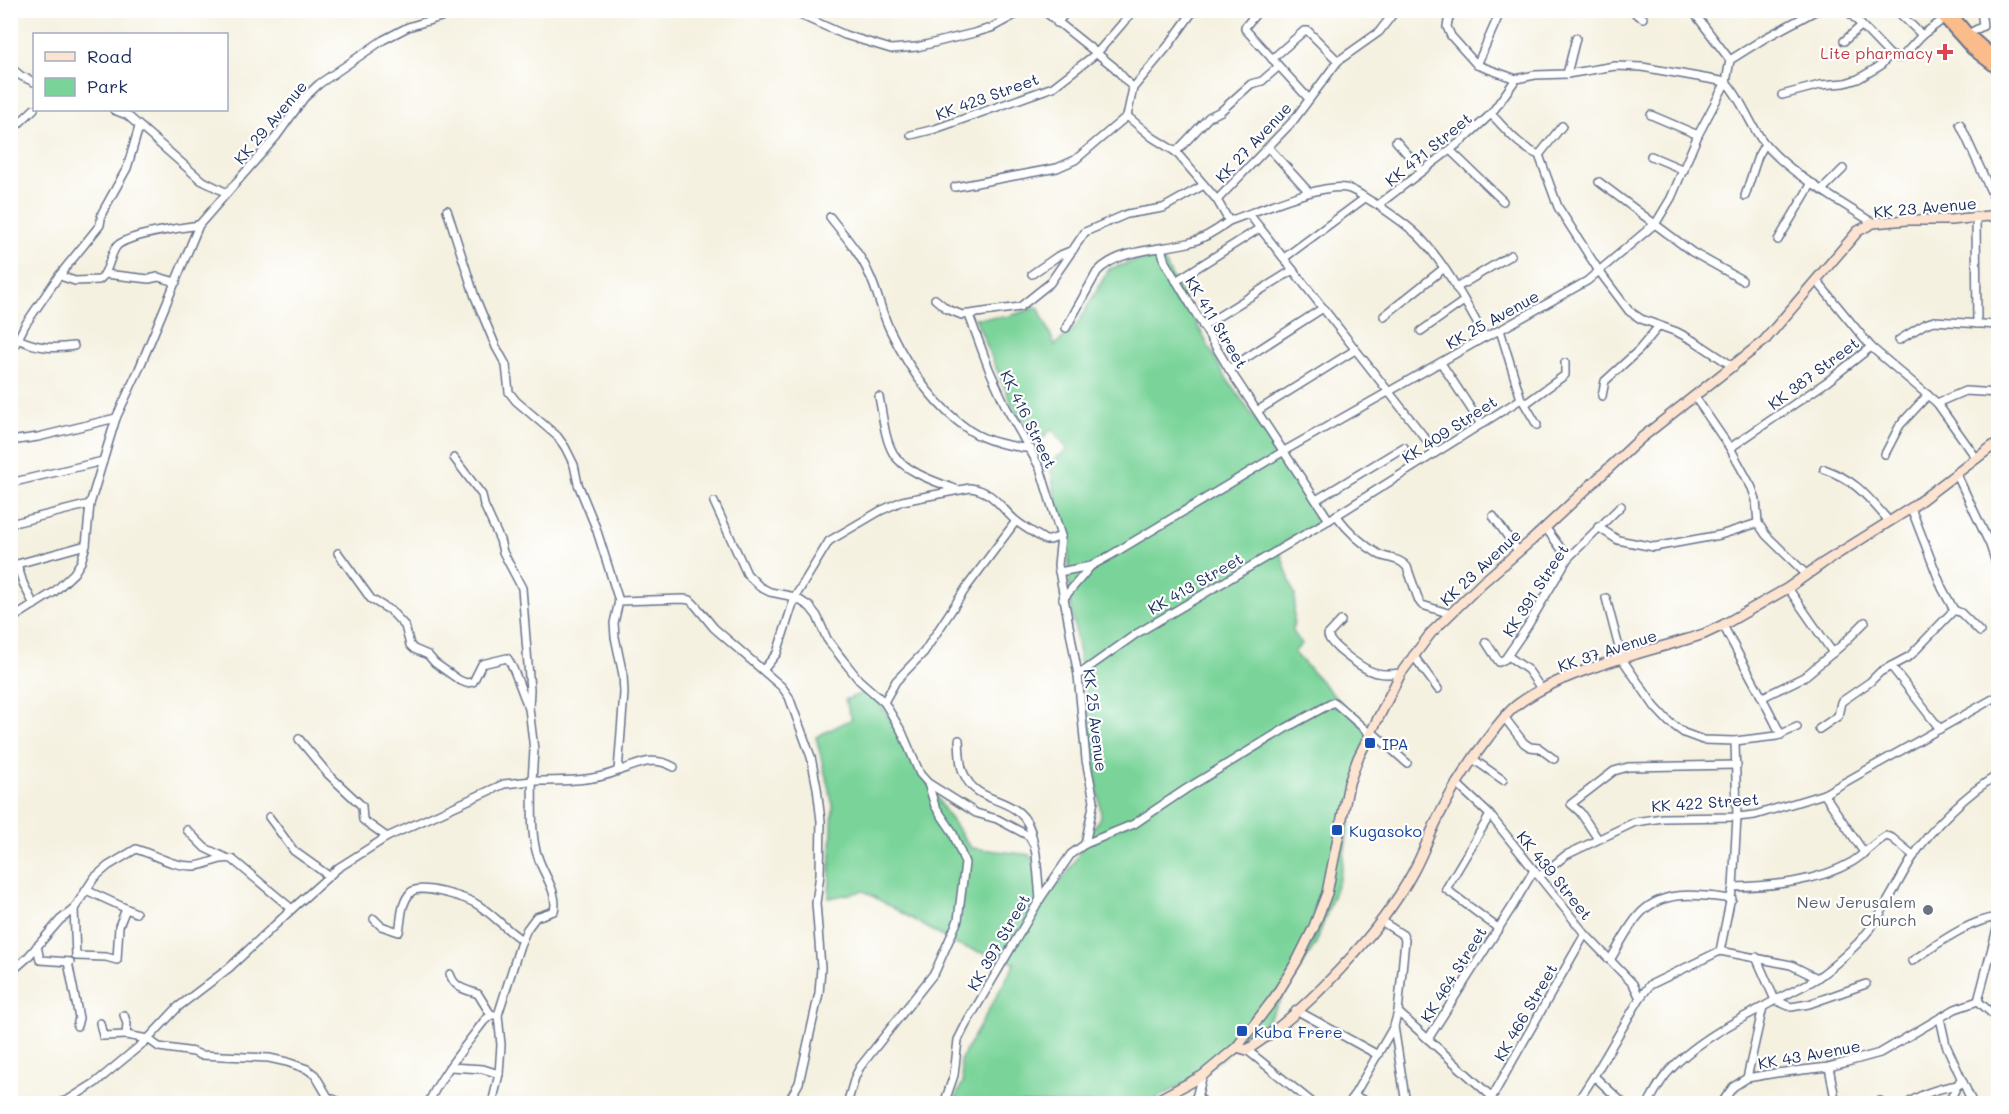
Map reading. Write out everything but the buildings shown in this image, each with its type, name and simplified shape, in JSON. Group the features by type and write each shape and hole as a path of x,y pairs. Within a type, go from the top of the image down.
{"highway":[{"path":"1943,13 1998,60"},
{"path":"1943,13 1972,49 1998,69"}],"main road":[{"name":"KK 23 Avenue","path":"1150,1104 1202,1076 1237,1047 1275,997 1297,961 1327,893 1349,783 1358,758 1401,673 1431,633 1482,583 1640,439 1734,367 1770,335 1858,231 1873,223 1998,215"},
{"name":"KK 37 Avenue","path":"1247,1050 1264,1039 1331,978 1381,921 1413,873 1456,783 1504,717 1518,704 1556,681 1704,634 1723,625 1788,588 1911,508 1998,442"},
{"path":"1237,1047 1247,1050"}],"street":[{"name":"KK 29 Avenue","path":"199,225 276,137 304,98 319,84 383,40 408,27 464,10"},
{"path":"789,10 845,36 891,49 917,47 974,33 991,28 1024,10"},
{"path":"1043,10 1097,53 1132,88"},
{"path":"1057,23 1068,10"},
{"name":"KK 423 Street","path":"911,135 935,129 1053,87 1097,53 1134,10"},
{"path":"955,187 1057,168 1075,160 1127,116 1132,88 1168,46 1194,10"},
{"path":"1259,10 1245,30 1309,99"},
{"name":"KK 27 Avenue","path":"1127,116 1176,152 1217,200 1269,148 1338,62 1379,32 1396,10"},
{"path":"1452,10 1447,27 1451,36 1478,65 1516,80 1549,73 1567,74 1615,66 1642,67 1726,82 1736,92 1765,144 1794,170 1873,223"},
{"path":"1478,65 1501,10"},
{"path":"1692,10 1730,60 1817,10"},
{"path":"1847,10 1890,55 1898,58 1902,57 1943,13"},
{"path":"1896,10 1922,35"},
{"path":"1968,34 1983,26 1981,10"},
{"path":"1635,11 1643,18"},
{"path":"1844,41 1861,26"},
{"path":"1272,59 1304,31 1308,31 1338,62"},
{"path":"1567,74 1576,38"},
{"path":"1782,95 1820,85 1858,80 1880,66 1890,55"},
{"name":"KK 25 Avenue","path":"1085,844 1094,801 1086,760 1078,675 1059,572 1090,566 1284,451 1579,285 1599,271 1656,223 1671,198 1698,135 1726,82 1730,60"},
{"path":"10,67 33,82"},
{"path":"1176,152 1209,117 1221,111 1251,84 1262,81 1278,67"},
{"name":"KK 471 Street","path":"1161,248 1201,239 1229,221 1309,192 1337,187 1349,189 1378,206 1450,151 1491,114 1516,80"},
{"path":"10,132 33,110"},
{"path":"117,111 127,115 201,180 227,194"},
{"path":"1491,114 1516,140 1529,151 1539,155 1558,207 1599,271 1629,311 1641,319 1677,332 1696,342 1734,367"},
{"path":"1651,115 1698,135"},
{"path":"1960,124 1998,207"},
{"path":"1539,155 1562,126"},
{"path":"10,355 25,325 100,225 102,213 127,168 139,127"},
{"path":"1396,141 1422,171"},
{"path":"1745,196 1758,156 1765,144"},
{"path":"1269,148 1309,192"},
{"path":"1450,151 1503,201"},
{"path":"1651,156 1684,170"},
{"path":"1823,189 1843,169"},
{"path":"1599,182 1692,252 1742,280"},
{"path":"1778,240 1812,183"},
{"path":"935,299 957,313 969,315 1020,307 1050,284 1085,232 1127,214 1163,208 1204,185"},
{"path":"1284,258 1365,198"},
{"path":"1217,200 1229,221"},
{"path":"1378,206 1406,224 1419,237 1456,288 1485,337"},
{"path":"447,210 475,297 506,365 509,392 516,401 557,436 565,447 574,465 578,484 596,528 619,601 614,623 624,693 618,771"},
{"path":"1250,214 1436,452"},
{"path":"830,217 847,238 869,273 889,329 913,373 933,398 971,431 1005,445 1031,449"},
{"path":"1976,218 1977,324"},
{"path":"60,276 75,281 99,280 105,274 116,247 128,238 199,225"},
{"path":"10,620 54,592 74,573 81,562 86,545 90,504 116,418 199,225"},
{"path":"1176,281 1260,228"},
{"path":"1066,328 1103,265 1134,254 1161,248"},
{"name":"KK 411 Street","path":"1161,248 1176,281 1229,369 1316,500 1368,546 1381,555 1403,562 1422,605 1451,614"},
{"path":"1032,274 1058,256 1073,250"},
{"path":"1456,288 1511,255"},
{"path":"1384,316 1443,269"},
{"path":"1203,326 1293,270"},
{"path":"105,274 158,278 176,282"},
{"name":"KK 387 Street","path":"1730,448 1828,381 1871,347 1816,280"},
{"path":"1421,331 1464,301"},
{"path":"1229,369 1323,308"},
{"name":"KK 416 Street","path":"969,315 1006,407 1040,468 1061,536 1059,572"},
{"path":"1899,340 1934,321 1998,325"},
{"path":"1602,396 1605,381 1639,350 1659,326"},
{"name":"KK 409 Street","path":"1333,517 1405,474 1481,424 1523,402 1500,330"},
{"path":"18,339 40,347 74,346"},
{"path":"1871,347 1937,403 1977,459"},
{"path":"1257,411 1355,350"},
{"path":"1441,363 1481,424"},
{"path":"1537,424 1523,402 1565,375 1565,363"},
{"path":"1937,403 1965,391 1998,393"},
{"path":"1885,454 1900,425 1928,395"},
{"path":"879,397 894,454 917,474 958,490"},
{"path":"1695,397 1730,448 1752,488 1756,500 1758,523 1766,535 1807,575"},
{"path":"10,441 38,437 116,418"},
{"path":"1316,500 1404,447"},
{"path":"428,1104 435,1087 450,1066 484,1021 495,1015 522,940 531,922 536,917 554,911 555,904 535,847 532,781 534,750 529,708 530,690 522,588 503,552 482,495 454,458"},
{"path":"10,483 103,461"},
{"path":"1824,469 1851,481 1889,521"},
{"path":"1957,475 1990,545 1996,563"},
{"path":"764,669 777,653 795,597 829,541 839,533 902,501 970,488 985,491 1016,521 1045,540 1061,536"},
{"path":"714,502 747,574 760,587 770,592 795,597 817,616 827,639 843,660 860,680 884,702 902,732 920,774 928,783 976,813 1015,827 1029,836 1034,845"},
{"path":"10,524 90,504"},
{"name":"KK 391 Street","path":"1542,690 1528,670 1508,656 1568,558 1621,506"},
{"path":"1911,508 1942,588 1954,610 1980,632"},
{"path":"1493,516 1518,551"},
{"name":"KK 413 Street","path":"1078,675 1136,634 1333,517"},
{"path":"884,702 896,681 924,652 966,588 1016,521"},
{"path":"1598,527 1618,540 1654,547 1720,535 1758,523"},
{"path":"1545,527 1568,558"},
{"path":"34,605 14,565 86,545"},
{"path":"338,553 371,599 391,611 405,626 410,645 414,649 428,655 453,676 466,683 473,682 482,664 507,658 529,708"},
{"name":"KK 25 Avenue","path":"1063,599 1090,566"},
{"path":"1788,588 1833,654"},
{"path":"1606,598 1622,659 1655,707 1669,722 1684,733 1703,740 1735,741 1781,735 1797,727"},
{"path":"619,601 690,600 714,628 782,687 789,697 811,758 821,821 820,874 816,903 821,968 819,993 799,1083 788,1104"},
{"path":"1819,729 1839,716 1841,702 1870,682 1880,672 1910,656 1954,610"},
{"path":"1341,621 1328,635 1328,639 1335,646 1374,673 1401,673"},
{"path":"1763,697 1804,677 1833,654 1865,622"},
{"path":"1723,625 1763,697 1781,735"},
{"path":"1486,642 1499,662 1503,662 1508,656"},
{"path":"1413,655 1438,689"},
{"path":"1891,666 1940,729"},
{"name":"KK 422 Street","path":"1540,876 1566,855 1635,822 1662,818 1755,815 1824,794 1998,696"},
{"path":"1040,899 1071,854 1085,844 1134,824 1186,789 1286,728 1334,702 1407,763"},
{"path":"1504,717 1529,747 1539,748 1554,759"},
{"path":"299,739 328,774 362,806 363,820 387,837"},
{"name":"KK 397 Street","path":"944,1104 954,1075 958,1040 990,981 1040,899 1034,845 1026,820 1019,811 983,794 970,784 962,768 959,740"},
{"path":"1720,951 1733,887 1737,817 1735,741"},
{"path":"1473,759 1503,780"},
{"path":"55,1104 68,1101 95,1083 148,1039 178,1007 229,968 329,876 352,858 387,837 504,784 532,781 575,781 609,774 655,760 664,761 674,767"},
{"path":"1598,839 1580,812 1571,804 1614,771 1628,767 1737,765"},
{"path":"1648,1104 1671,1068 1687,1054 1731,1023 1817,978 1858,944 1870,929 1927,838 1954,809 1998,775"},
{"path":"847,1104 860,1067 935,972 958,920 965,862 952,831 935,806 928,783"},
{"name":"KK 439 Street","path":"1456,783 1490,815 1586,934 1633,984 1640,998"},
{"path":"1824,794 1865,854"},
{"name":"KK 464 Street","path":"1428,1039 1498,930 1446,889 1490,815"},
{"path":"269,817 294,851 329,876"},
{"path":"187,830 205,848 238,862 292,909"},
{"path":"1733,887 1774,886 1840,868 1865,854 1886,836 1892,837 1914,856"},
{"path":"10,973 60,920 74,909 94,878 108,866 136,849 167,862 183,865 198,866 226,858"},
{"path":"1498,930 1534,870"},
{"path":"374,919 381,926 399,932 404,902 412,891 423,888 476,903 522,940"},
{"path":"86,890 136,913"},
{"path":"1610,960 1638,916 1649,906 1676,895 1692,894 1732,898"},
{"path":"37,946 40,960 72,961 76,956 74,909"},
{"path":"76,956 106,957 117,960 119,926 126,909"},
{"path":"1912,961 1959,932 1998,917"},
{"path":"1349,1104 1394,1026 1398,1012 1405,940 1403,935 1381,921"},
{"path":"1998,925 1978,1001 1998,1019"},
{"name":"KK 466 Street","path":"1491,1100 1586,934"},
{"path":"1576,1104 1650,985 1720,951 1791,965 1817,978"},
{"path":"1756,957 1775,1000 1791,1007 1809,1004 1866,984"},
{"path":"68,962 79,1018 77,1026"},
{"path":"450,974 460,988 478,994 495,1015 501,1044 499,1074 492,1104"},
{"path":"1633,984 1650,985"},
{"name":"KK 43 Avenue","path":"1747,1078 1829,1067 1880,1053 1955,1009 1978,1001"},
{"path":"1721,1104 1733,1087 1747,1078 1763,1007"},
{"path":"1296,1011 1378,1054"},
{"name":"KK 464 Street","path":"1398,1012 1491,1100"},
{"path":"124,1015 127,1024 126,1035"},
{"path":"1940,1018 1946,1045 1973,1104"},
{"path":"100,1023 103,1036 126,1035 148,1039 159,1047 194,1052 200,1056 269,1058 287,1062 307,1069 315,1075 328,1097 345,1104"},
{"path":"1394,1026 1406,1104"},
{"path":"1247,1050 1314,1104"},
{"path":"450,1066 499,1074"},
{"path":"1829,1067 1836,1104"},
{"path":"1202,1076 1195,1100 1206,1104"},
{"path":"1594,1076 1624,1104"},
{"path":"1948,1104 1962,1078"},
{"path":"1907,1104 1916,1097 1958,1085"},
{"path":"1353,1096 1374,1104"}],"green space":[{"path":"1160,254 1224,375 1324,520 1278,546 1295,596 1293,632 1302,644 1294,652 1371,736 1355,792 1340,877 1316,943 1268,1020 1202,1074 1148,1103 953,1103 963,1082 960,1061 1015,963 957,945 864,891 829,898 833,805 816,737 852,719 845,700 867,691 882,706 947,814 971,848 1031,855 1046,897 1067,874 1101,815 1086,696 1070,601 1068,540 1054,491 1050,462 1068,450 1052,429 1037,444 1012,405 975,318 1006,317 1038,307 1055,345 1075,328 1109,269"}],"place":[{"name":"Lite pharmacy","path":"1945,52"},
{"name":"IPA","path":"1370,743"},
{"name":"Kugasoko","path":"1337,830"},
{"name":"New Jerusalem Church","path":"1928,910"},
{"name":"Kuba Frere","path":"1242,1031"}]}
